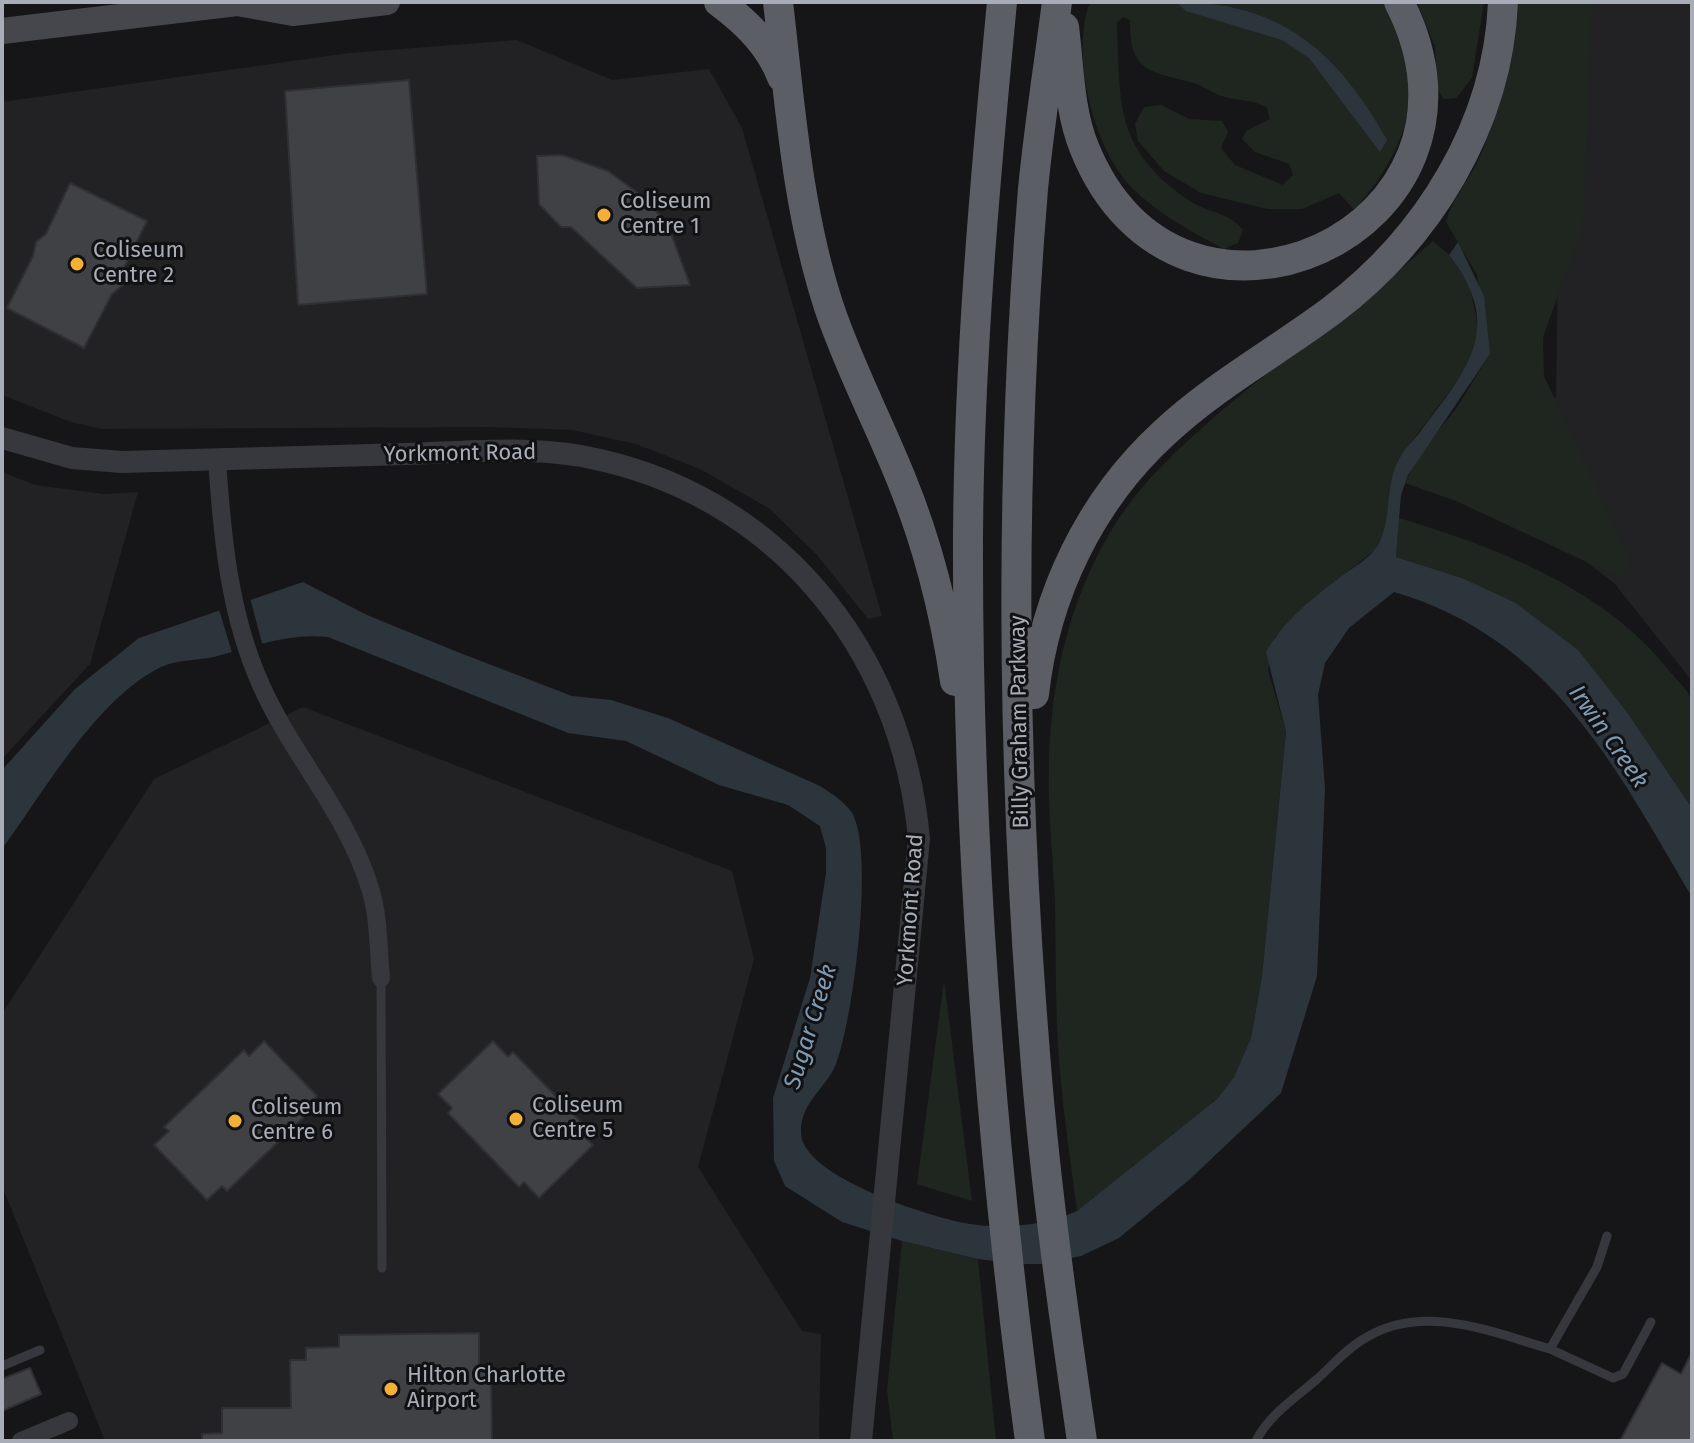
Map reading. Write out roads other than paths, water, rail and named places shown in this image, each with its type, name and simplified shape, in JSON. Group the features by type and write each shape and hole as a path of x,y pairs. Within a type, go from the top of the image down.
{"highway":[{"path":"719,2 765,45 789,94"},
{"path":"778,2 816,265 830,310 919,527 948,634 972,814"},
{"path":"1002,2 984,197 968,536 972,814 997,1183 1030,1441"},
{"path":"1059,2 1077,124 1084,148 1113,201 1132,221 1166,245 1205,260 1254,266 1296,260 1345,237 1376,210 1402,174 1415,144 1423,88 1415,38 1399,2"},
{"name":"Billy Graham Parkway","path":"1059,2 1033,187 1016,537 1021,815 1036,1067 1082,1441"},
{"path":"1021,815 1044,632 1076,549 1097,512 1135,462 1165,432 1333,309 1367,281 1413,231 1454,170 1478,120 1495,62 1503,2"}],"main road":[{"path":"2,31 239,3 293,13 387,2"}],"street":[{"name":"Yorkmont Road","path":"2,438 84,460 489,451 560,454 602,460 690,492 743,522 787,557 822,593 857,642 885,696 901,738 915,794 919,839 861,1441"},
{"path":"217,459 227,566 242,630 260,684 359,857 374,904 381,978"},
{"path":"21,1441 69,1421"}],"lane":[{"path":"381,978 382,1268"},
{"path":"1550,1349 1597,1267 1607,1236"},
{"path":"1256,1441 1278,1413 1365,1338 1394,1324 1425,1320 1470,1326 1550,1349 1613,1378 1623,1374 1651,1322"},
{"path":"2,1366 40,1350"}],"water":[{"path":"1176,2 1213,4 1246,11 1276,22 1302,38 1326,57 1368,109 1387,140 1380,152 1309,58 1282,40 1186,11"},
{"path":"1458,242 1484,296 1490,354 1408,475 1401,495 1396,557 1462,578 1514,602 1578,650 1629,715 1692,808 1692,897 1605,755 1573,713 1537,674 1496,641 1449,613 1394,592 1349,628 1325,663 1318,695 1325,789 1317,976 1281,1093 1189,1180 1119,1238 1081,1256 1042,1264 978,1259 902,1241 842,1222 785,1186 774,1161 773,1098 810,978 826,873 826,848 820,826 788,805 719,785 626,741 568,733 328,637 287,638 214,657 168,664 137,682 93,723 2,849 2,770 75,689 139,638 303,582 367,615 572,696 611,700 668,718 820,786 838,798 852,813 859,834 862,899 859,937 843,1043 832,1073 809,1104 802,1122 801,1133 807,1149 822,1165 845,1180 900,1204 952,1220 1011,1226 1038,1223 1077,1211 1217,1099 1234,1077 1251,1038 1262,976 1286,732 1266,652 1300,610 1376,548 1385,528 1391,482 1398,461 1465,368 1474,348 1477,327 1475,305 1466,281 1449,255"}],"place":[{"name":"Coliseum Centre 1","path":"604,215"},
{"name":"Coliseum Centre 2","path":"77,264"},
{"name":"Coliseum Centre 5","path":"516,1119"},
{"name":"Coliseum Centre 6","path":"235,1121"},
{"name":"Hilton Charlotte Airport","path":"391,1389"}],"water label":[{"name":"Irwin Creek","path":"1608,737"},
{"name":"Sugar Creek","path":"811,1027"}]}
